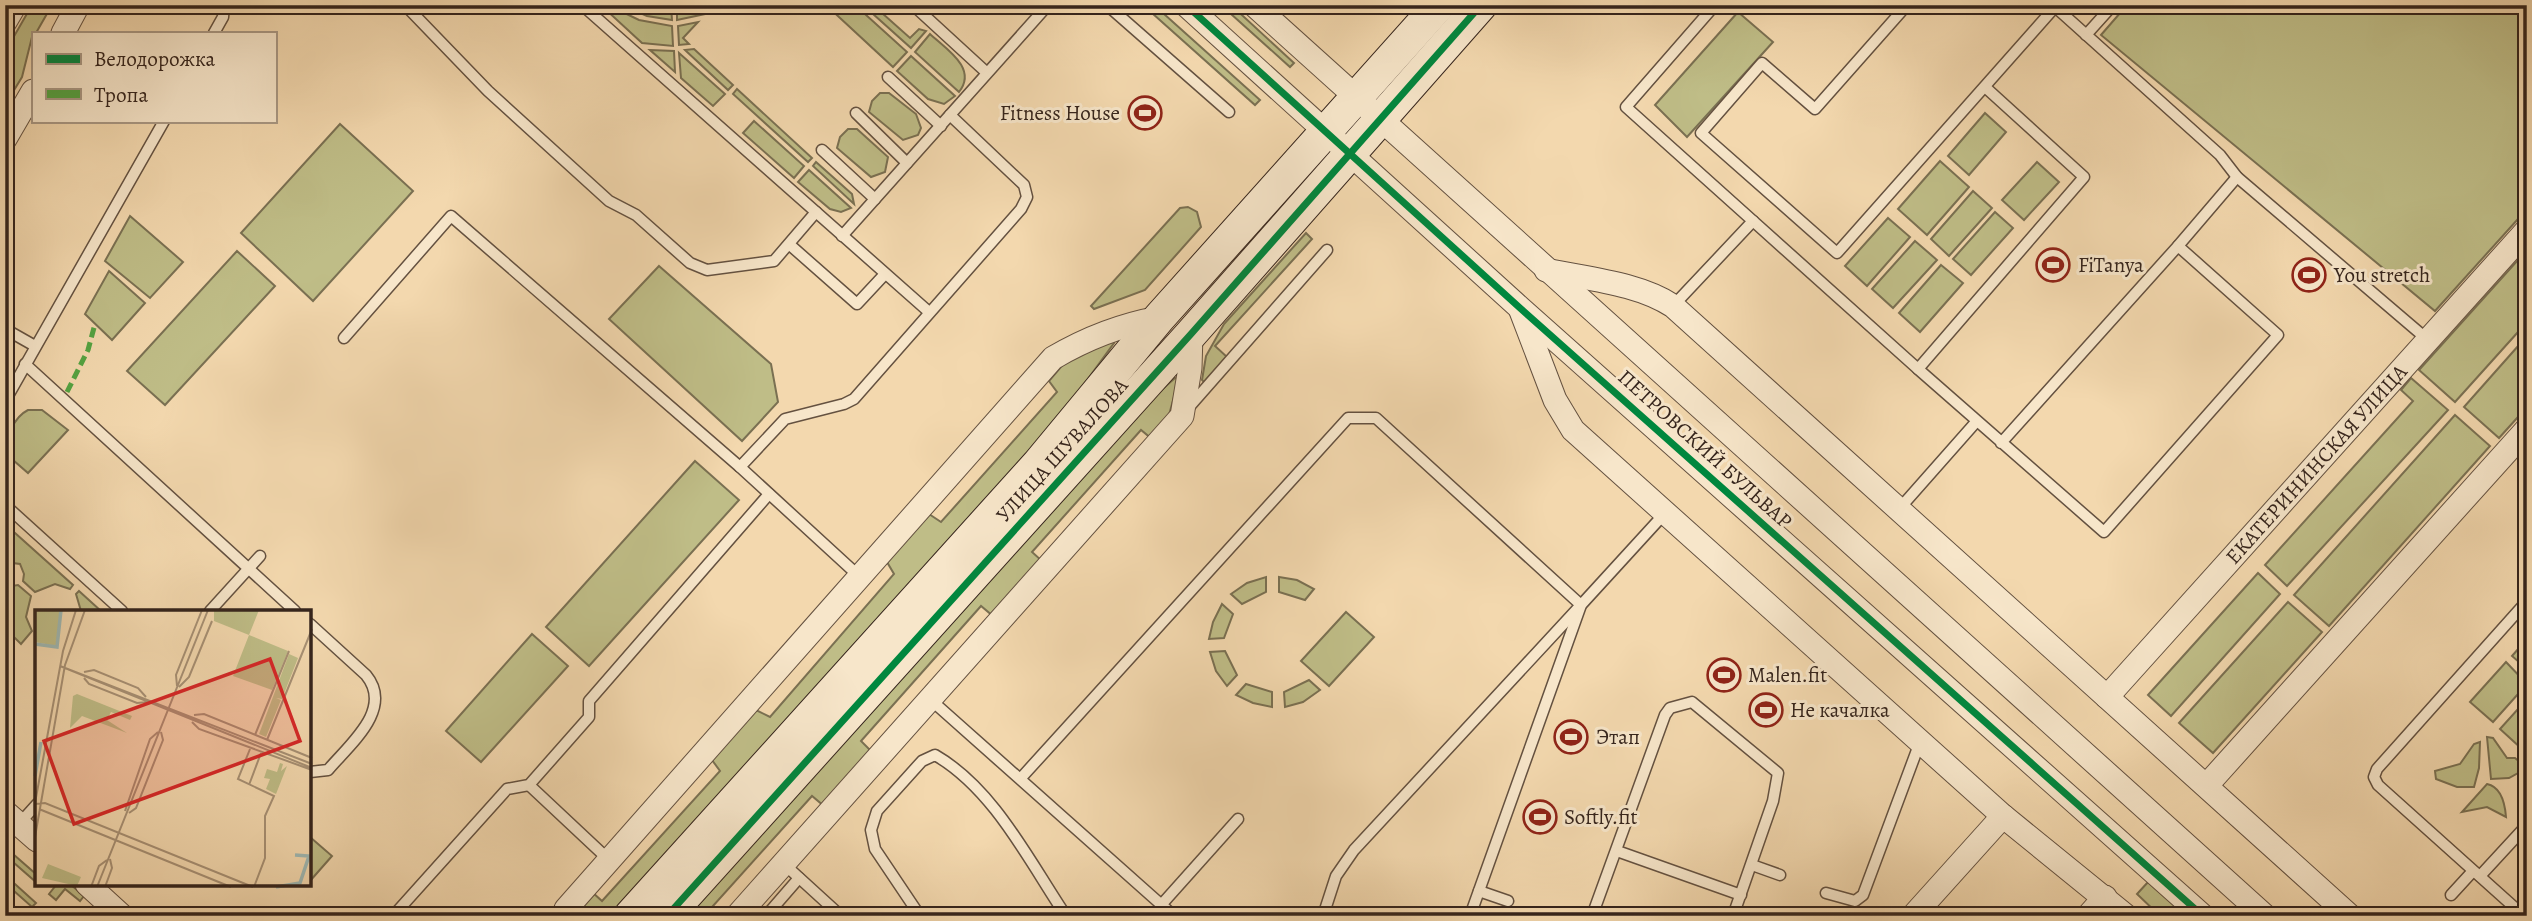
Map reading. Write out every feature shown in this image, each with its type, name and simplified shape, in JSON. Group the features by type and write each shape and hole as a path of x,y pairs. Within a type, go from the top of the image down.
{"street":[{"path":"5,22 15,5"},
{"path":"64,32 78,5"},
{"name":"ПЕТРОВСКИЙ БУЛЬВАР","path":"1186,5 1520,308 2203,916"},
{"name":"ПЕТРОВСКИЙ БУЛЬВАР","path":"1254,5 2265,916"},
{"name":"УЛИЦА ШУВАЛОВА","path":"631,916 1038,464 1159,318 1324,130 1439,5"},
{"name":"УЛИЦА ШУВАЛОВА","path":"667,916 1191,334 1481,5"},
{"path":"5,139 32,93"},
{"name":"ЕКАТЕРИНИНСКАЯ УЛИЦА","path":"2107,697 2527,230"},
{"path":"1546,270 1619,285 1662,299 1673,306 2350,916"},
{"path":"1520,308 1555,400 1573,430 2003,816 2126,916"},
{"path":"564,916 566,909 1053,358 1084,340 1125,324 1159,318"},
{"path":"737,916 791,871 930,700 1182,416 1190,368 1191,334"},
{"path":"2207,785 2526,431"},
{"path":"1913,916 2003,816"},
{"path":"12,818 35,838"},
{"path":"89,886 122,916"},
{"path":"2088,916 2105,897"}],"lane":[{"path":"215,32 223,17 224,5"},
{"path":"405,5 488,91 609,201 636,215 690,262 707,270 774,261 816,212"},
{"path":"582,5 929,312"},
{"path":"913,5 986,72"},
{"path":"842,236 1048,5"},
{"path":"1107,5 1229,112"},
{"path":"1715,5 1626,107 1976,422 2104,532 2278,335 2178,246"},
{"path":"1907,5 1815,109 1762,63 1701,133 1837,253 1985,88 2054,6 2220,155 2237,177 2428,340"},
{"path":"2086,35 2113,5"},
{"path":"888,77 940,126"},
{"path":"1918,369 2084,177 1985,88"},
{"path":"856,113 907,163"},
{"path":"740,467 785,419 844,404 854,398 1021,209 1027,197 1024,185 950,115"},
{"path":"5,401 163,122"},
{"path":"822,150 875,199"},
{"path":"2001,443 2237,177"},
{"path":"344,338 451,216 740,467 861,578"},
{"path":"1673,306 1753,221"},
{"path":"790,245 857,304 886,274"},
{"path":"1182,416 1327,250"},
{"path":"5,329 35,346"},
{"path":"25,365 294,610"},
{"path":"1021,778 1348,418 1376,418 1581,605"},
{"path":"1900,508 1976,422"},
{"path":"393,916 507,789 529,785 589,717 589,701 769,494"},
{"path":"5,505 121,610"},
{"path":"1323,916 1336,876 1354,850 1666,512"},
{"path":"211,610 260,556"},
{"path":"2524,916 2378,785 2374,777 2376,769 2527,601"},
{"path":"1470,916 1581,605"},
{"path":"312,626 373,684 375,709 370,719 328,769 312,772"},
{"path":"930,700 1174,916"},
{"path":"1592,916 1665,715 1670,708 1692,702 1701,706 1778,773 1773,801 1733,916"},
{"path":"1826,893 1855,901 1863,895 1920,741"},
{"path":"920,916 875,849 871,830 877,811 922,761 935,755 955,766 989,802 1066,916"},
{"path":"529,785 609,860"},
{"path":"12,818 35,805"},
{"path":"1162,905 1238,819"},
{"path":"2451,895 2477,874 2527,824"},
{"path":"1617,851 1741,895"},
{"path":"1752,865 1780,876"},
{"path":"766,916 791,871 841,916"},
{"path":"1479,891 1508,901"}],"shaded area":[{"path":"32,5 52,5 37,32 32,32 22,77 5,105 5,52"},
{"path":"608,5 639,20 672,26 673,46 642,43 605,9"},
{"path":"622,5 671,5 672,20 647,16"},
{"path":"677,5 714,5 705,14 677,20"},
{"path":"826,5 855,5 907,52 893,67"},
{"path":"863,5 873,5 910,38 919,29 926,31 911,48"},
{"path":"1143,5 1154,5 1260,100 1255,105"},
{"path":"1221,5 1231,5 1294,63 1290,67"},
{"path":"2127,5 2527,5 2527,209 2435,311 2101,35"},
{"path":"1738,12 1773,42 1687,137 1655,105"},
{"path":"698,22 683,38 689,44 679,45 678,26"},
{"path":"930,34 962,67 965,75 959,92 915,52"},
{"path":"694,49 733,85 728,90 685,50"},
{"path":"650,50 674,51 675,72"},
{"path":"679,53 725,94 713,106 681,78"},
{"path":"911,56 955,96 944,104 928,99 897,71"},
{"path":"737,89 812,158 808,162 733,94"},
{"path":"880,93 889,93 916,114 921,128 918,135 903,140 869,112 872,101"},
{"path":"1985,113 2006,132 1969,175 1948,156"},
{"path":"754,121 804,166 794,178 743,133"},
{"path":"340,124 413,191 313,301 241,233"},
{"path":"848,129 857,129 888,157 885,172 871,177 837,148 840,137"},
{"path":"1940,161 1969,187 1927,235 1898,209"},
{"path":"816,162 852,194 854,204 813,166"},
{"path":"2037,162 2059,182 2024,220 2002,200"},
{"path":"809,170 851,208 841,212 830,209 798,182"},
{"path":"1973,191 1992,208 1949,256 1931,239"},
{"path":"1188,207 1197,212 1201,227 1145,290 1094,309 1091,306 1180,208"},
{"path":"1995,212 2013,228 1971,275 1953,259"},
{"path":"130,216 183,262 150,298 105,261"},
{"path":"1888,218 1910,237 1867,286 1845,266"},
{"path":"1306,233 1312,239 1215,346 1227,357 1204,382 1202,380 1206,356 1224,324"},
{"path":"1915,241 1937,260 1893,308 1872,289"},
{"path":"2527,250 2527,322 2455,402 2419,370"},
{"path":"237,251 275,286 165,405 127,371"},
{"path":"1941,265 1963,283 1920,332 1899,313"},
{"path":"659,266 771,364 778,402 742,441 609,319"},
{"path":"109,271 145,303 112,340 85,314"},
{"path":"2527,336 2527,407 2499,438 2464,407"},
{"path":"1112,341 1114,343 1050,431 614,916 572,916 592,892 602,901 720,771 712,760 756,710 770,717 894,574 887,562 929,514 941,522 1057,392 1049,381 1065,362"},
{"path":"1175,378 1179,379 1167,422 1152,439 1141,430 1032,552 1042,561 993,616 981,606 861,741 872,752 824,806 812,796 704,916 681,916 1117,429"},
{"path":"2411,378 2448,410 2287,586 2265,565 2413,401 2401,390"},
{"path":"28,410 42,410 68,430 28,473 5,453 11,428"},
{"path":"2455,415 2490,446 2329,626 2294,595"},
{"path":"695,461 739,500 589,666 546,627"},
{"path":"5,524 73,585 70,589 55,584 35,592 23,581 24,574 20,564 5,562"},
{"path":"2258,573 2280,594 2171,716 2148,695"},
{"path":"1266,577 1266,592 1242,604 1231,594 1247,583"},
{"path":"1279,577 1297,580 1314,589 1305,600 1279,592"},
{"path":"18,585 31,596 26,617 32,631 21,644 15,638 5,646 5,587"},
{"path":"79,591 100,610 81,610 76,594"},
{"path":"2288,602 2322,632 2213,753 2179,723"},
{"path":"1222,604 1233,614 1224,638 1209,639 1213,622"},
{"path":"1346,612 1374,637 1329,686 1301,661"},
{"path":"532,634 568,666 481,762 446,731"},
{"path":"2527,639 2527,669 2512,656"},
{"path":"1225,651 1237,675 1227,686 1216,671 1210,652"},
{"path":"2506,662 2527,684 2493,722 2470,702"},
{"path":"1309,680 1320,690 1303,702 1285,707 1284,692"},
{"path":"1246,684 1272,692 1272,707 1253,703 1236,695"},
{"path":"2527,699 2527,744 2522,749 2500,729"},
{"path":"2487,737 2493,738 2507,758 2515,758 2527,768 2509,778 2491,779"},
{"path":"2480,742 2479,768 2474,787 2457,787 2436,779 2435,771 2460,764 2474,744"},
{"path":"2487,784 2499,792 2504,802 2506,817 2487,807 2462,812"},
{"path":"312,839 332,856 312,879"},
{"path":"5,847 35,873 35,881 5,855"},
{"path":"5,875 36,903 32,907 5,883"},
{"path":"2149,881 2189,916 2160,916 2137,894"},
{"path":"55,886 72,886 84,896 80,901 65,889 56,900 49,894"}],"marked path":[{"path":"67,392 88,350 95,324"}],"cycle path":[{"path":"1186,5 1520,308 2203,916"},
{"path":"667,916 1191,334 1481,5"}],"place":[{"name":"Fitness House","path":"1145,113"},
{"name":"FiTanya","path":"2053,265"},
{"name":"You stretch","path":"2309,275"},
{"name":"Malen.fit","path":"1724,675"},
{"name":"Не качалка","path":"1766,710"},
{"name":"Этап","path":"1571,737"},
{"name":"Softly.fit","path":"1540,817"}]}
